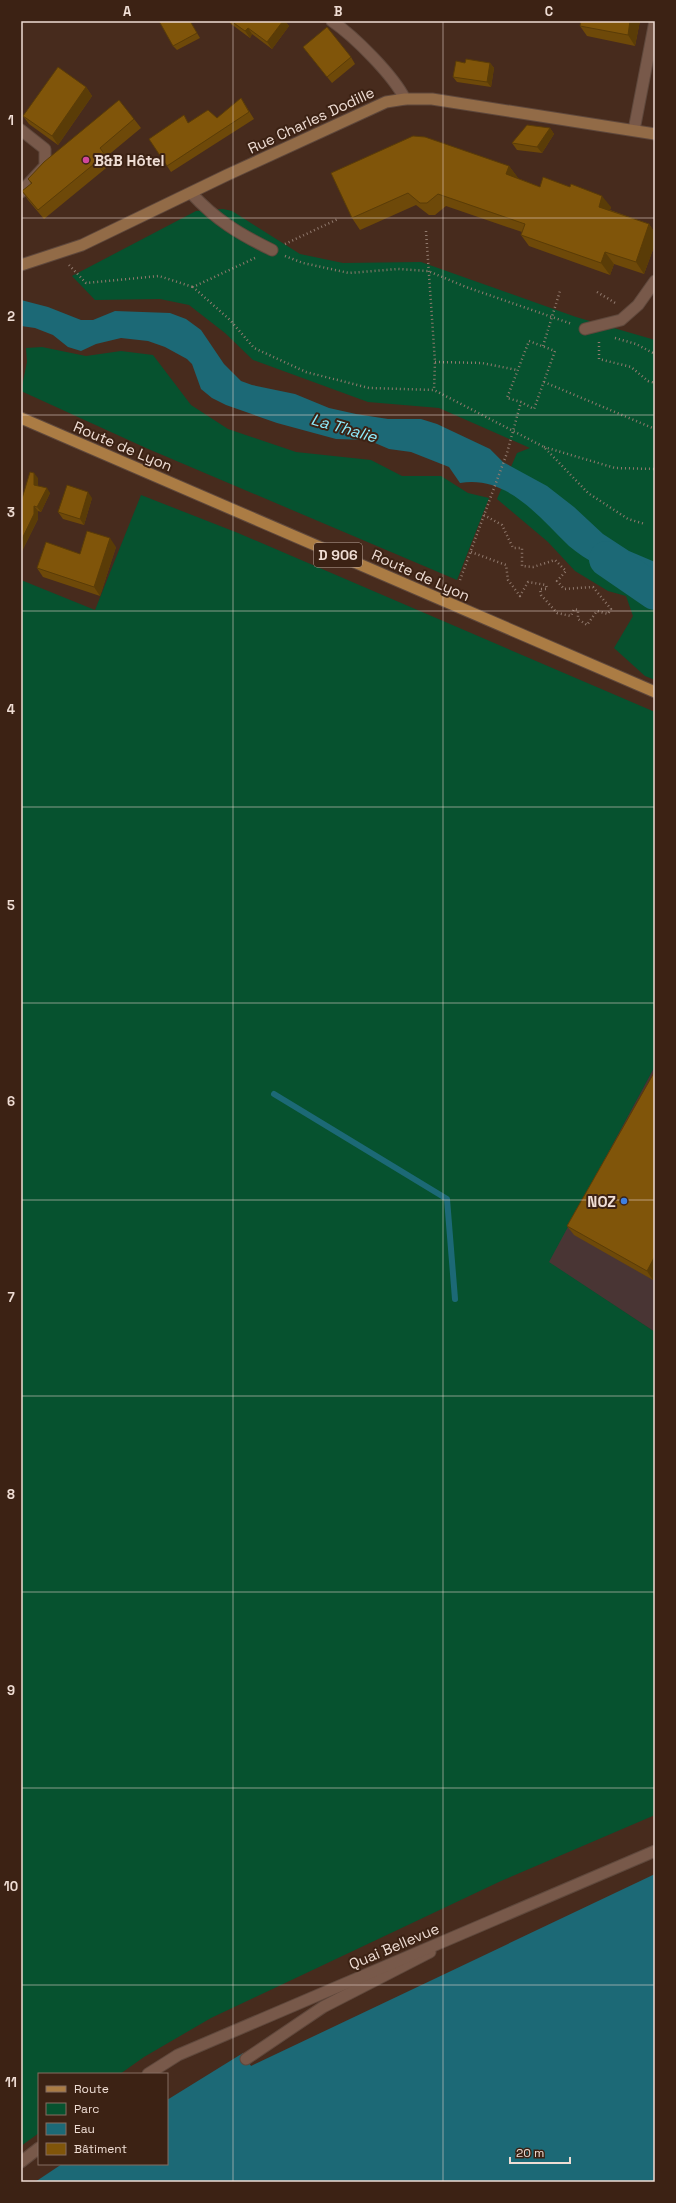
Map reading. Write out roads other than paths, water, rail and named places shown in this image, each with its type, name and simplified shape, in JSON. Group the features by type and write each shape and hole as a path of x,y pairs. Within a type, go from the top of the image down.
{"main road":[{"name":"Rue Charles Dodille","path":"21,265 59,254 88,242 386,102 405,99 432,99 475,104 655,134"},
{"name":"Route de Lyon","path":"21,418 655,692"}],"street":[{"path":"332,21 385,71 400,88 405,99"},
{"path":"634,130 654,21"},
{"path":"21,130 45,149 45,166 21,192"},
{"path":"191,193 210,213 228,226 240,234 272,250"},
{"path":"585,329 621,320 632,311 655,281"},
{"name":"Quai Bellevue","path":"150,2073 178,2056 504,1914 655,1851"},
{"path":"246,2059 323,2007 504,1914"},
{"path":"21,2162 38,2149"}],"water":[{"path":"21,300 48,307 81,320 93,320 115,311 170,313 186,319 201,330 224,364 241,381 252,385 295,394 329,408 356,414 388,419 421,419 437,424 490,449 503,462 547,486 574,507 603,534 629,551 655,562 655,591 641,583 604,569 582,556 569,546 534,511 507,492 493,485 477,482 460,483 449,467 411,452 389,449 368,440 336,439 277,423 226,405 212,398 201,389 192,364 187,359 165,347 148,341 121,338 96,344 81,351 68,347 53,335 35,328 21,326"},
{"path":"655,1874 655,2182 35,2182 60,2165 168,2165 168,2099 243,2053 251,2066"}],"waterway":[{"name":"La Thalie","path":"607,559 655,592"},
{"path":"274,1094 447,1199 455,1299"}],"place":[{"name":"B&B Hôtel","path":"86,160"},
{"name":"NOZ","path":"624,1201"}]}
